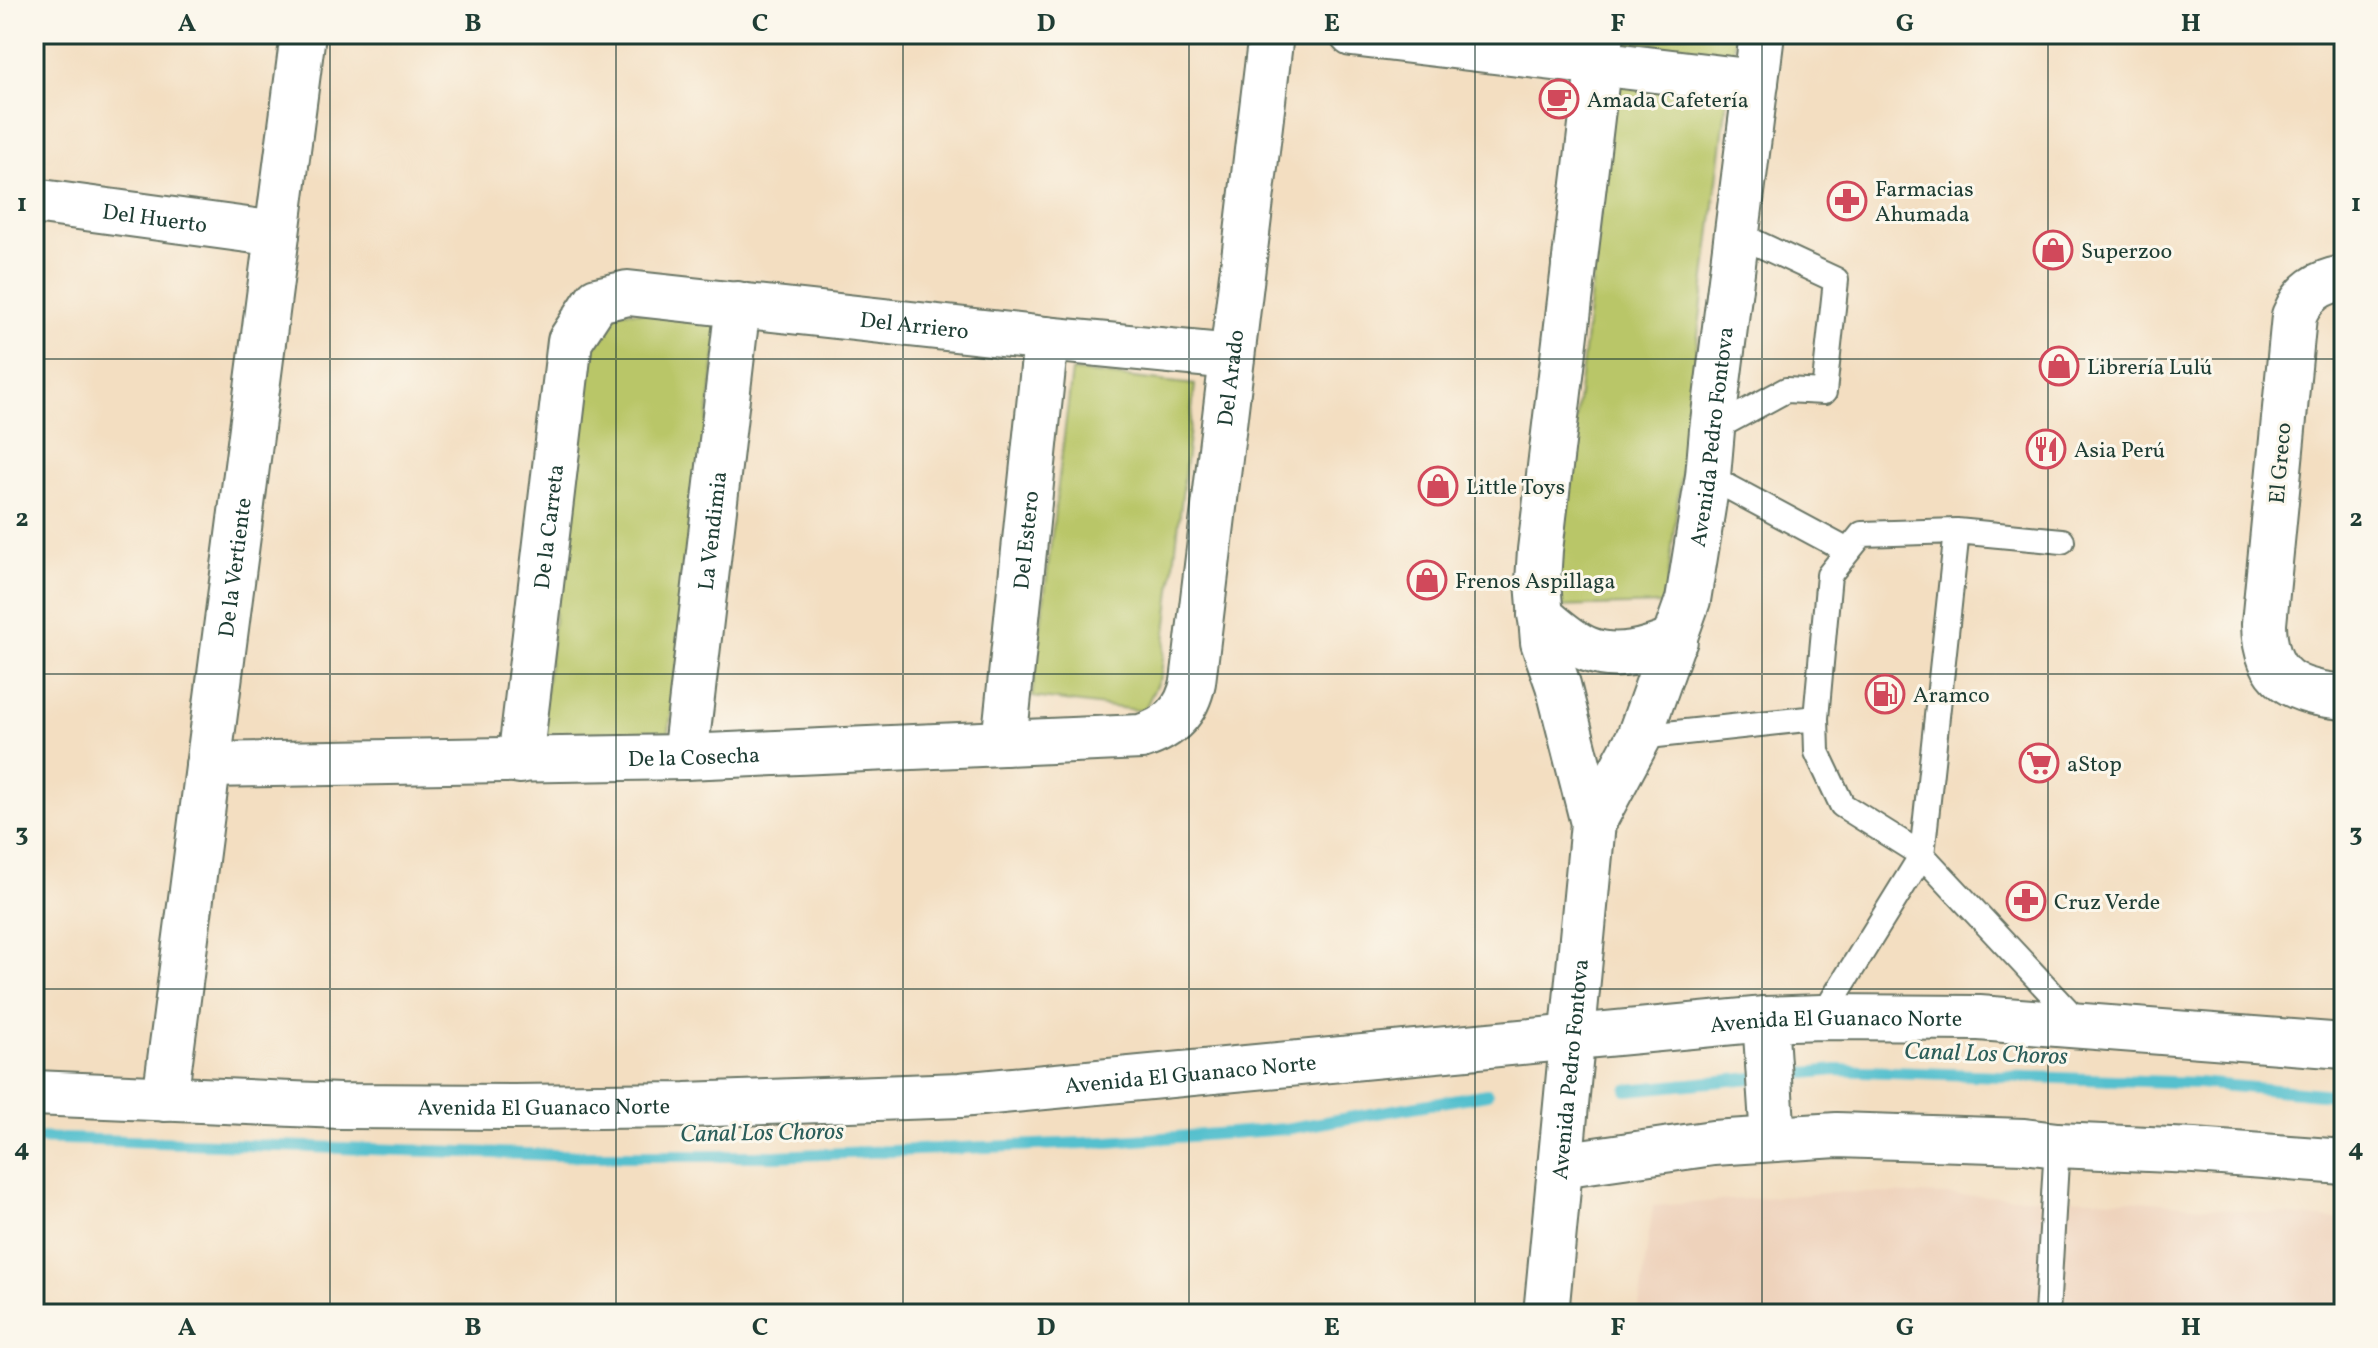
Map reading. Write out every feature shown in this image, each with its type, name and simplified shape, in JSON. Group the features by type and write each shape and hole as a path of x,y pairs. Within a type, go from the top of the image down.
{"street":[{"name":"De la Vertiente","path":"165,1099 303,34"},
{"name":"Del Arado","path":"1176,719 1190,696 1193,682 1271,34"},
{"path":"1352,34 1600,49 1756,82"},
{"name":"Avenida Pedro Fontova","path":"1593,823 1639,737 1675,640 1690,589 1708,476 1762,34"},
{"name":"Avenida Pedro Fontova","path":"1546,1314 1593,823 1558,685 1543,642 1540,550 1600,49"},
{"name":"Del Huerto","path":"34,201 277,234"},
{"name":"El Greco","path":"2344,278 2319,285 2300,303 2294,316 2264,624 2269,658 2279,673 2307,692 2344,697"},
{"name":"Del Arriero","path":"597,300 628,293 1232,357"},
{"name":"De la Carreta","path":"520,761 570,341 597,300"},
{"name":"La Vendimia","path":"685,757 738,304"},
{"name":"Del Estero","path":"1004,743 1046,339"},
{"path":"1540,615 1588,650 1616,654 1647,651 1675,640"},
{"name":"De la Cosecha","path":"208,765 685,757 1141,737 1166,727 1176,719"},
{"name":"Avenida El Guanaco Norte","path":"34,1093 340,1106 513,1107 686,1105 960,1095 1573,1039 1766,1034 1822,1017 1979,1018 2344,1046"},
{"path":"1766,1034 1772,1122"},
{"path":"1560,1165 1713,1143 1772,1122 1837,1135 2024,1141 2344,1162"}],"lane":[{"path":"1712,430 1786,390 1824,392 1836,280 1737,234"},
{"path":"1708,476 1848,551"},
{"path":"1822,1017 1922,855 1957,531"},
{"path":"2062,541 1957,531 1862,534 1829,575 1816,718 1817,752 1842,805 1922,855 2081,1025"},
{"path":"1639,737 1816,718"},
{"path":"2047,1314 2057,1145"}],"shaded area":[{"path":"1839,1192 2129,1200 2344,1220 2344,1314 1638,1314 1653,1206"}],"green space":[{"path":"1621,34 1735,34 1665,604 1554,607"},
{"path":"623,311 720,318 669,732 541,735 585,344 602,316"},
{"path":"1072,371 1195,385 1161,675 1144,711 1032,697"}],"waterway":[{"name":"Canal Los Choros","path":"1627,1090 1836,1070 2198,1083 2344,1096"},
{"name":"Canal Los Choros","path":"34,1138 588,1156 775,1156 1108,1142 1285,1129 1487,1094"}],"place":[{"name":"Amada Cafetería","path":"1559,99"},
{"name":"Farmacias Ahumada","path":"1847,201"},
{"name":"Superzoo","path":"2053,250"},
{"name":"Librería Lulú","path":"2059,366"},
{"name":"Asia Perú","path":"2046,449"},
{"name":"Little Toys","path":"1438,486"},
{"name":"Frenos Aspillaga","path":"1427,580"},
{"name":"Aramco","path":"1885,694"},
{"name":"aStop","path":"2039,763"},
{"name":"Cruz Verde","path":"2026,901"}]}
